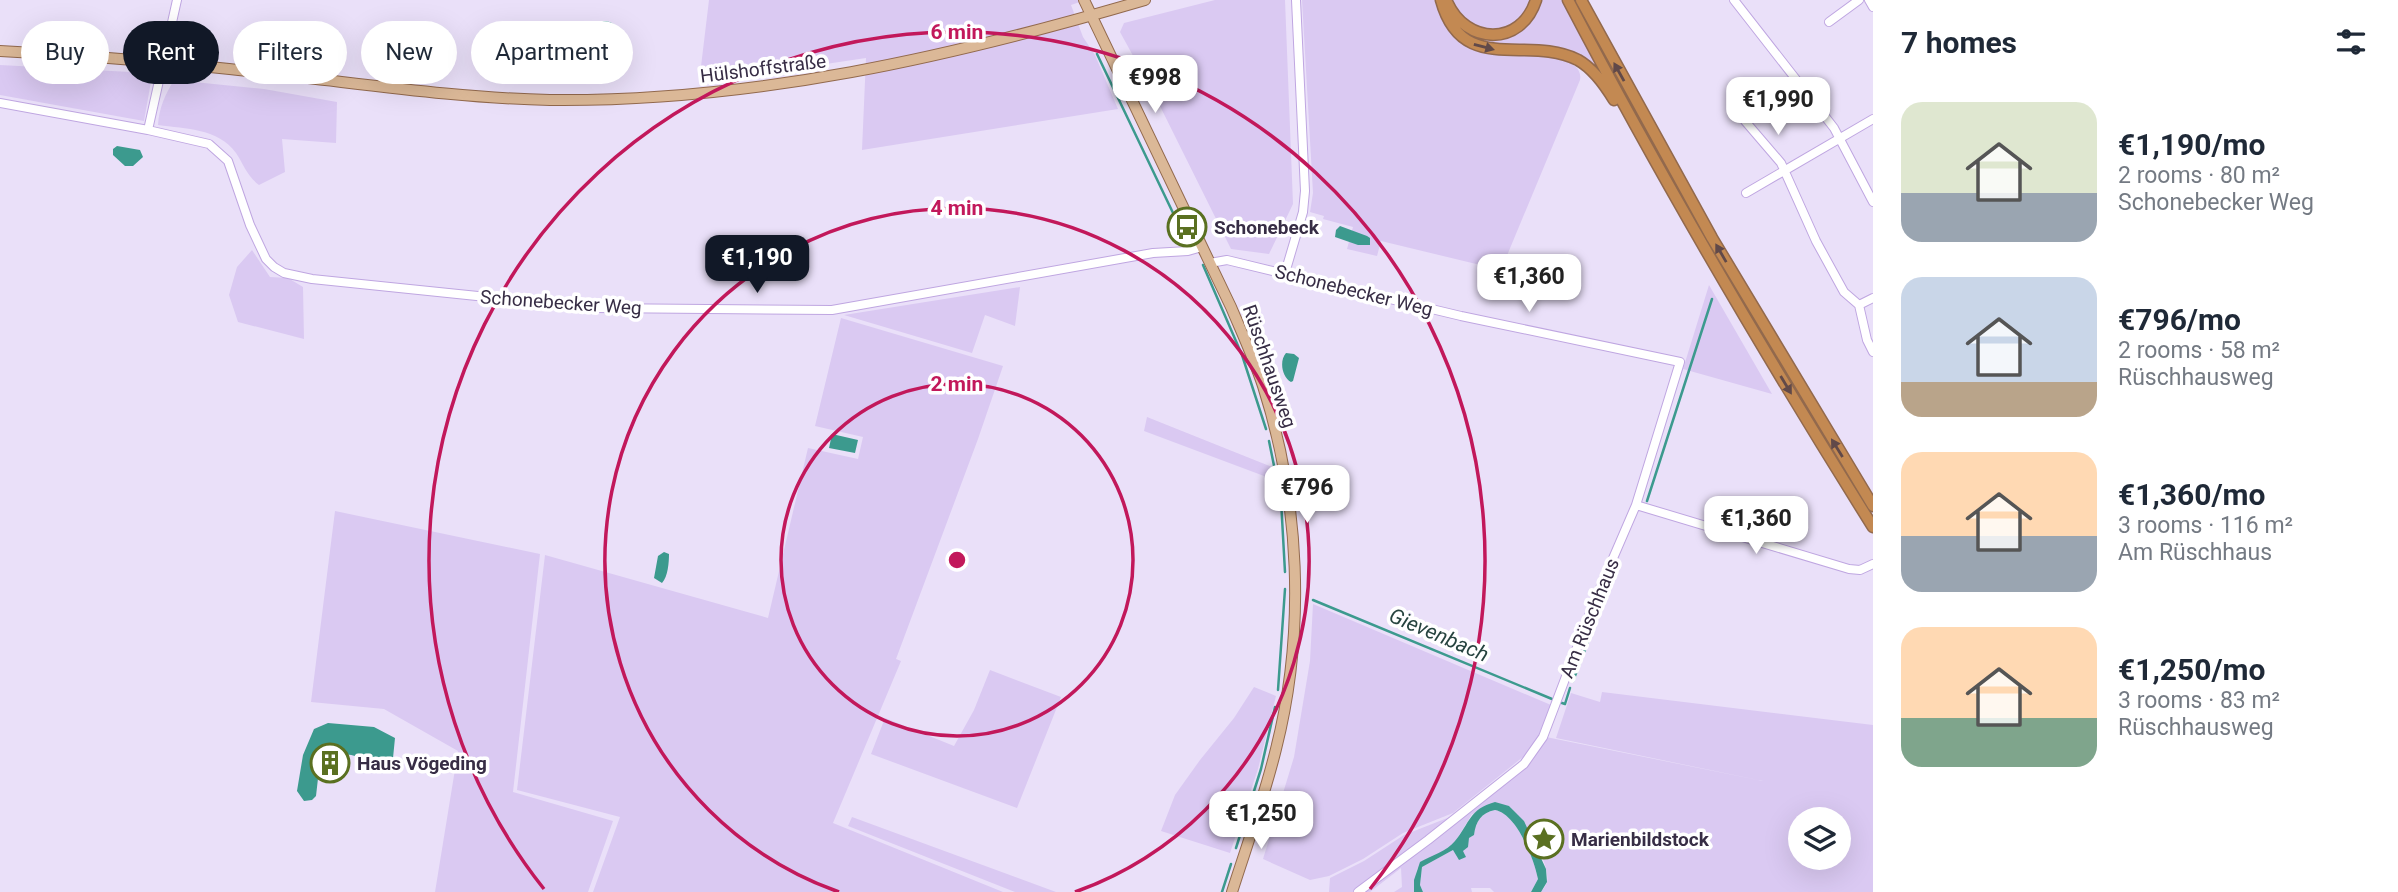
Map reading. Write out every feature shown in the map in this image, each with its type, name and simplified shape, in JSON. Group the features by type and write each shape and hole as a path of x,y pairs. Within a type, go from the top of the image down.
{"highway":[{"path":"1441,0 1451,25 1461,36 1474,44 1494,50 1559,54 1578,60 1589,68 1608,90 1656,174 1676,198"},
{"path":"1447,0 1454,15 1463,25 1479,33 1491,35 1506,33 1520,25 1530,15 1536,0"},
{"path":"1569,0 1676,198 1873,527"},
{"path":"1581,0 1651,132 1718,249 1873,506"}],"main road":[{"name":"Rüschhausweg","path":"1084,0 1231,307 1263,386 1282,459 1293,541 1294,616 1290,677 1261,800 1231,892"},
{"name":"Hülshoffstraße","path":"219,69 465,96 561,100 644,98 733,91 840,75 934,56 1145,0"},
{"name":"Hülshoffstraße","path":"0,51 123,60"}],"street":[{"path":"173,21 177,0"},
{"path":"1285,274 1305,202 1296,0"},
{"path":"1734,0 1839,138 1873,202"},
{"path":"1829,22 1859,0"},
{"path":"1869,0 1873,7"},
{"path":"148,130 159,84"},
{"name":"Schonebecker Weg","path":"0,103 203,141 220,152 231,168 253,233 266,259 284,273 312,279 584,307 832,310 1153,253 1188,251 1202,247"},
{"path":"1746,193 1873,119"},
{"path":"1745,121 1781,163 1816,241 1844,292 1859,305 1867,340 1873,352"},
{"name":"Schonebecker Weg","path":"1210,263 1227,260 1461,316 1680,362 1636,505"},
{"path":"1859,305 1873,298"},
{"path":"1636,505 1849,569 1860,570 1873,564"},
{"name":"Am Rüschhaus","path":"1358,892 1524,764 1535,751 1636,505"}],"shaded area":[{"path":"709,0 1086,0 1071,5 1083,37 1095,55 1118,109 862,150 866,58 699,83"},
{"path":"1215,0 1285,0 1293,204 1269,254 1231,249 1120,32 1124,23"},
{"path":"1302,0 1435,0 1450,32 1470,48 1490,54 1556,58 1570,63 1578,70 1580,80 1501,270 1381,241 1377,256 1347,249 1353,227 1323,219 1324,216 1310,212 1313,193"},
{"path":"1450,0 1533,0 1515,25 1492,31 1468,24"},
{"path":"1539,0 1563,0 1602,74 1581,59 1500,48 1471,40 1458,24 1510,35"},
{"path":"0,65 21,66 21,84 109,84 109,71 123,72 123,84 151,84 144,121 0,95"},
{"path":"172,84 214,84 264,89 337,102 336,143 282,139 285,172 259,185 236,153 220,139 201,131 158,125"},
{"path":"117,146 140,150 143,157 133,166 125,166 113,155 113,149"},
{"path":"1340,226 1367,236 1370,238 1370,245 1358,245 1335,237"},
{"path":"252,250 270,277 288,278 303,287 304,339 238,322 229,295 237,267"},
{"path":"1709,285 1772,394 1683,369"},
{"path":"1020,287 1015,326 985,315 972,353 844,315"},
{"path":"841,318 1003,366 896,659 901,661 833,823 1003,892 593,892 620,817 517,790 545,555 768,618 808,448 858,459 863,437 815,426"},
{"path":"1286,353 1299,358 1291,382 1282,369"},
{"path":"1147,417 1272,467 1278,489 1264,476 1144,431"},
{"path":"832,434 858,440 855,453 829,448"},
{"path":"335,511 540,554 513,792 613,821 588,892 435,892 458,751 384,709 311,702"},
{"path":"664,552 669,554 669,561 662,583 654,578 658,556"},
{"path":"1313,604 1551,705 1533,749 1453,813 1403,833 1363,859 1329,876 1310,880 1263,859 1294,757 1310,661"},
{"path":"990,670 1061,697 1017,808 871,754 885,718 954,746 974,710"},
{"path":"1254,687 1276,696 1258,769 1230,853 1161,831 1175,795 1234,718"},
{"path":"1602,692 1873,725 1873,892 1541,892 1547,882 1545,864 1528,830 1509,806 1472,814 1454,844 1417,869 1414,892 1394,892 1402,887 1401,868 1370,892 1329,892 1330,878 1364,861 1404,835 1455,815 1500,785 1546,737 1763,781 1556,738 1571,693 1600,702"},
{"path":"328,723 374,727 395,738 393,758 385,764 326,750 320,761 316,796 312,800 304,801 297,791 303,755 314,729"},
{"path":"1495,802 1509,806 1524,821 1546,869 1547,882 1541,892 1531,892 1538,879 1523,838 1503,813 1495,810 1486,813 1478,822 1474,835 1469,838 1468,847 1463,851 1466,857 1459,860 1453,850 1422,867 1420,885 1423,892 1414,892 1414,880 1420,862 1452,845 1475,813"},
{"path":"1495,810 1503,813 1517,828 1533,860 1538,879 1531,892 1494,892 1490,888 1471,888 1472,892 1423,892 1420,885 1422,867 1453,850 1463,851 1469,838 1474,835 1480,818"},
{"path":"852,817 1056,892 1015,892 848,826"}],"waterway":[{"path":"1097,54 1185,238"},
{"path":"1203,265 1242,355 1266,429"},
{"name":"Gievenbach","path":"1647,501 1712,299"},
{"path":"1269,441 1281,500 1285,572"},
{"name":"Gievenbach","path":"1278,690 1285,589"},
{"name":"Gievenbach","path":"1573,681 1605,597"},
{"name":"Gievenbach","path":"1313,600 1552,699"},
{"name":"Gievenbach","path":"1562,703 1565,704 1570,688"},
{"name":"Gievenbach","path":"1236,848 1261,769 1275,707"},
{"name":"Gievenbach","path":"1222,892 1231,864"}],"place":[{"name":"Schonebeck","path":"1187,227"},
{"name":"Haus Vögeding","path":"330,763"},
{"name":"Marienbildstock","path":"1544,839"}]}
